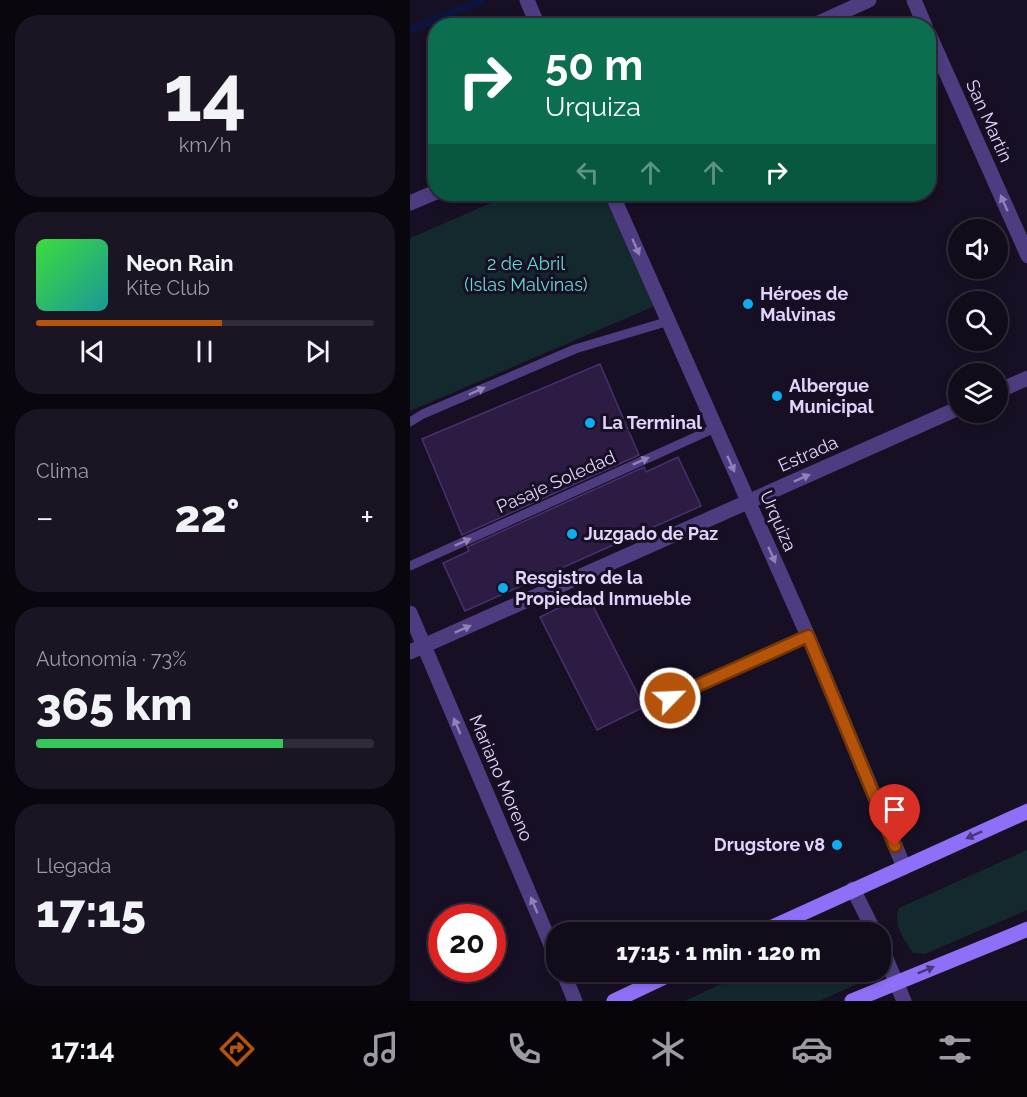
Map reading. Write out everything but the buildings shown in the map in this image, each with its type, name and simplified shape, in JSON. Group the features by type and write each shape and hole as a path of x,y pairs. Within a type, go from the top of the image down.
{"main road":[{"path":"782,922 1028,811"},
{"path":"852,1001 1028,929"},
{"path":"614,1001 654,982"}],"street":[{"path":"527,0 535,18"},
{"path":"830,18 869,0"},
{"path":"914,0 922,18"},
{"name":"San Martín","path":"936,50 1028,256"},
{"path":"410,203 428,195"},
{"name":"Urquiza","path":"615,201 808,636 904,867"},
{"path":"1008,387 1028,378"},
{"name":"Estrada","path":"417,650 948,413"},
{"name":"Mariano Moreno","path":"410,613 417,650 546,935"},
{"path":"853,889 870,922"},
{"path":"891,971 904,1001"},
{"path":"567,982 575,1001"}],"lane":[{"path":"410,422 423,414 575,349 669,321"},
{"name":"Pasaje Soledad","path":"410,566 715,428"},
{"path":"670,698 808,636"}],"green space":[{"name":"2 de Abril (Islas Malvinas)","path":"496,201 607,201 655,306 410,411 410,238"},
{"path":"1027,850 1027,910 925,954 913,953 898,926 899,908"},
{"path":"725,982 856,982 855,985 819,1001 685,1001"}],"waterway":[{"path":"439,18 482,0"},
{"path":"410,30 428,22"}],"place":[{"name":"Héroes de Malvinas","path":"748,304"},
{"name":"Albergue Municipal","path":"777,396"},
{"name":"La Terminal","path":"590,423"},
{"name":"Juzgado de Paz","path":"572,534"},
{"name":"Resgistro de la Propiedad Inmueble","path":"503,588"},
{"name":"Drugstore v8","path":"837,845"}],"route":[{"path":"670,698 808,636 895,846"}]}
